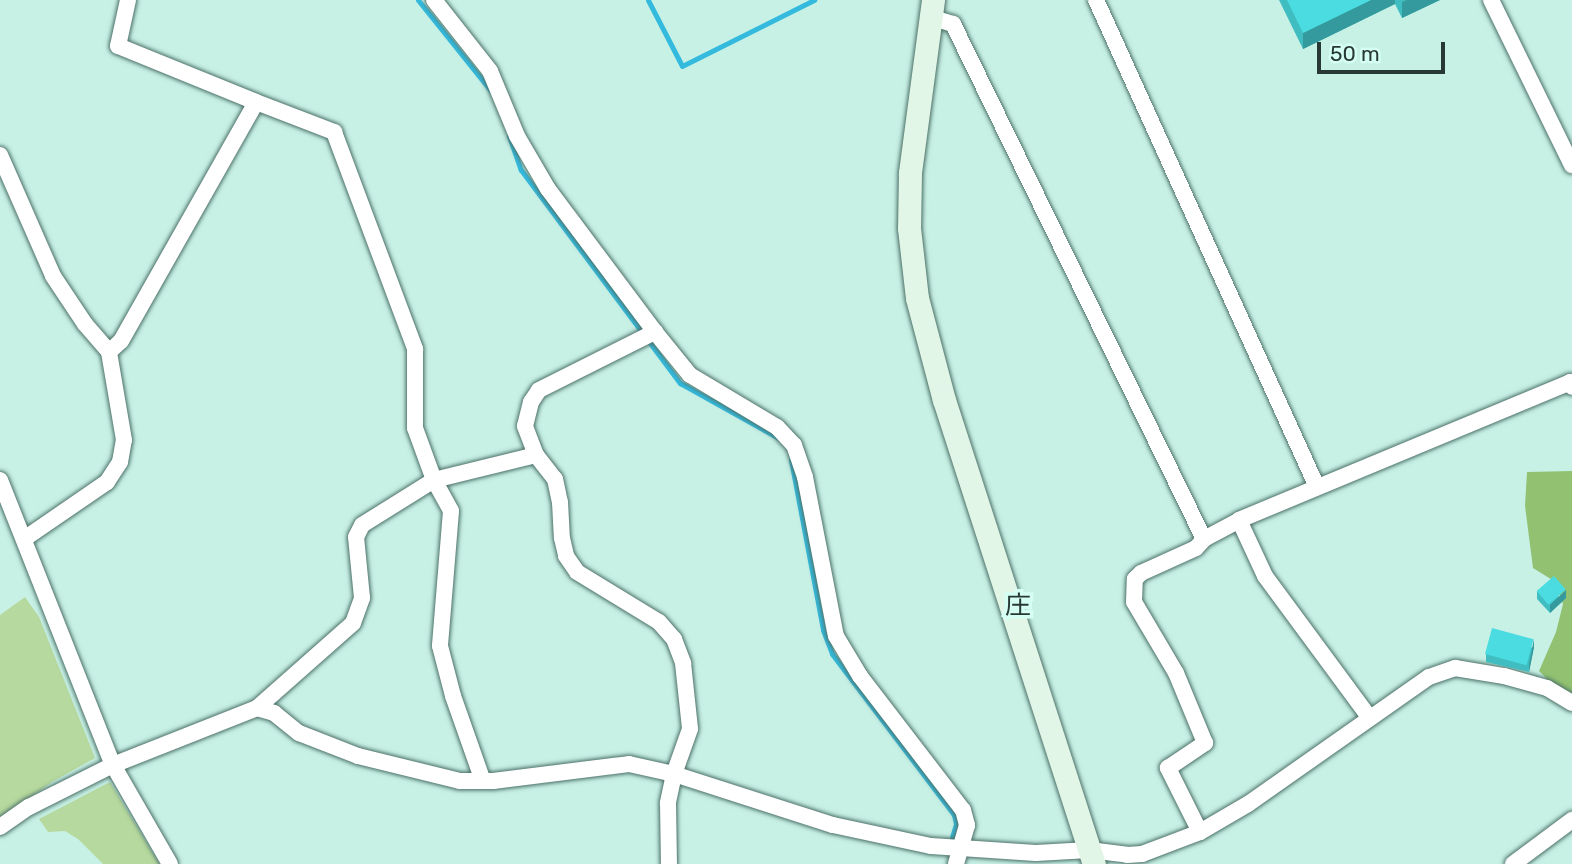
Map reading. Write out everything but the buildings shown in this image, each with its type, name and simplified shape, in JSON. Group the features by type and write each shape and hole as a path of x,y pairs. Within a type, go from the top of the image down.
{"street":[{"path":"128,0 118,46 334,132 415,349 415,428 434,480 451,512 440,646 453,696 483,781"},
{"path":"434,0 490,71 517,136 548,189 655,332 690,375 778,427 794,445 805,477 836,636 860,676 963,810 967,825 956,864"},
{"path":"1096,0 1317,487"},
{"path":"1491,0 1572,165"},
{"path":"1091,857 944,400 917,299 909,228 910,173 932,8 953,24 1204,539"},
{"path":"109,352 121,341 256,102"},
{"path":"0,155 53,276 85,324 109,352 124,440 120,462 107,482 24,539"},
{"path":"655,332 539,390 531,402 526,426 536,456 555,479 566,555 577,572 659,622 674,639 684,663 690,729 674,774 668,803 669,864"},
{"path":"1200,832 1168,768 1205,743 1176,673 1134,602 1133,590 1141,573 1196,548 1204,539 1239,520 1570,382 1572,387"},
{"path":"0,827 29,807 113,765 257,708 354,623 362,598 356,537 362,525 434,480 536,456"},
{"path":"0,480 113,765 170,864"},
{"path":"1239,520 1265,576 1370,717"},
{"path":"257,708 274,713 299,733 358,756 460,781 483,781 629,764 674,774 833,825 931,846 1091,857 1142,854 1200,832 1248,804 1429,677 1454,668 1504,676 1547,688 1572,703"},
{"path":"1513,864 1572,820"}],"green space":[{"path":"1572,471 1572,695 1552,684 1539,671 1556,632 1563,604 1554,581 1533,568 1525,506 1527,472"},
{"path":"25,597 39,617 95,758 52,782 0,819 0,615"},
{"path":"110,782 160,864 103,864 78,839 65,831 48,832 39,819"}],"waterway":[{"path":"418,0 491,91"},
{"path":"648,0 682,66 814,0"},
{"path":"509,136 521,170 680,383 780,439"},
{"path":"791,460 823,630 832,654 954,815 956,824 952,837"}],"district":[{"name":"庄","path":"1018,606"}]}
